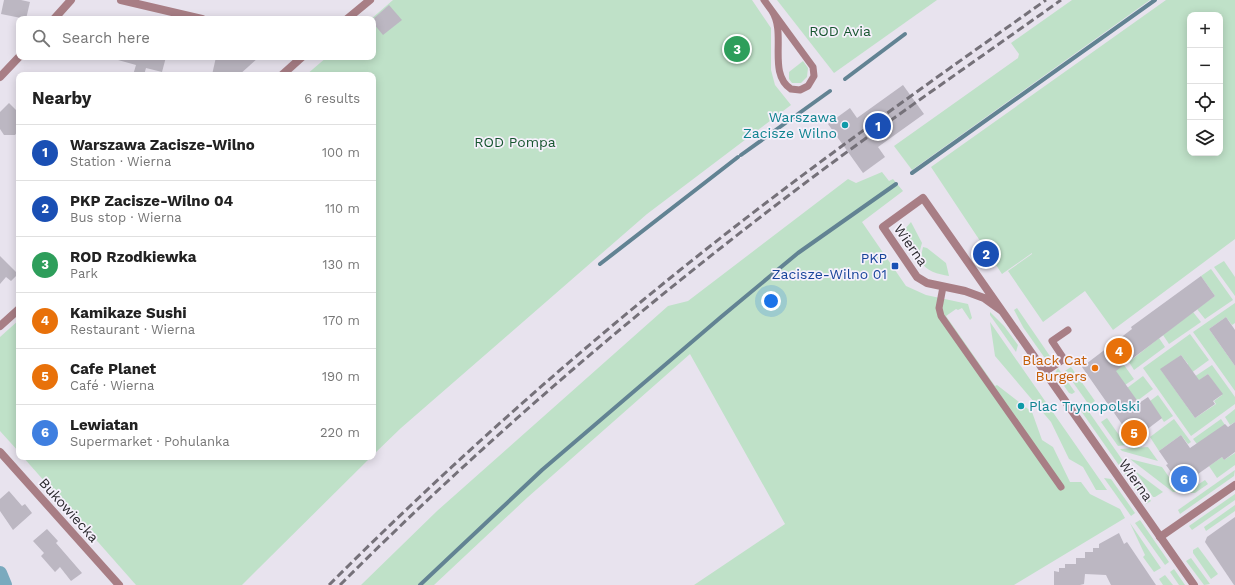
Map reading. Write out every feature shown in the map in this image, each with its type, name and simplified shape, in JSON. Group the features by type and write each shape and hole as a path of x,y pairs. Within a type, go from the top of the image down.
{"street":[{"path":"57,16 71,0"},
{"path":"121,0 189,16"},
{"path":"351,16 370,0"},
{"path":"0,77 16,60"},
{"path":"285,72 299,60"},
{"name":"Wierna","path":"1002,311 984,298 965,291 927,284 917,277 883,227 923,198 1194,585"},
{"path":"0,326 16,312"},
{"name":"Bukowiecka","path":"0,452 119,585"},
{"path":"1160,537 1235,485"}],"lane":[{"path":"764,0 812,64 814,72 812,81 803,89 791,89 781,78 779,69 778,28 772,11"},
{"path":"943,287 939,308 940,316 1061,487"},
{"path":"1045,372 1064,359 1052,341 1068,330"}],"green space":[{"name":"ROD Pompa","path":"393,0 752,0 771,28 771,70 775,85 791,105 647,214 401,428 376,452 376,72 310,72 324,60 376,60 376,16 374,16"},
{"name":"ROD Avia","path":"777,0 937,0 834,73"},
{"path":"1072,0 1150,0 912,170 894,146 1018,58 1019,54 1011,43"},
{"path":"1166,0 1235,0 1235,239 1113,330 1085,291 1043,322 1008,271 1032,253 1002,274 931,167"},
{"path":"803,61 808,68 807,77 801,83 792,83 789,79 789,72"},
{"path":"882,172 889,181 893,179 903,191 862,222 906,286 926,295 968,304 972,318 970,320 962,308 958,310 956,309 946,316 995,386 997,385 1032,412 1042,440 1053,447 1070,482 1081,482 1090,494 1120,509 1125,518 1014,585 694,585 785,524 690,354 528,497 434,585 361,585 437,511 668,306 688,301 848,179 856,183"},
{"path":"911,222 922,243 918,257 905,238 904,230"},
{"path":"923,247 927,248 946,263 949,276 933,272 923,264 920,260"},
{"path":"1224,261 1235,277 1235,296 1214,267"},
{"path":"1211,269 1233,300 1205,319 1197,309 1215,296 1201,276"},
{"path":"1235,303 1235,323 1232,325 1226,317 1209,329 1235,366 1235,391 1193,332"},
{"path":"1017,308 1054,362 1049,364 1023,327 1014,310"},
{"path":"990,312 1004,326 1018,345 1016,352 990,315"},
{"path":"1193,312 1201,322 1169,344 1163,335"},
{"path":"990,322 1107,490 1096,490 1083,467 1069,459 1051,422 995,356"},
{"path":"16,323 16,449 0,431 0,337"},
{"path":"1190,334 1209,360 1187,376 1188,364 1181,355 1161,370 1195,418 1216,404 1214,401 1222,395 1208,374 1197,382 1194,377 1212,365 1235,397 1235,404 1191,436 1143,368"},
{"path":"1159,338 1165,347 1134,370 1129,362"},
{"path":"1124,365 1134,379 1125,385 1115,371"},
{"path":"1071,367 1095,401 1089,405 1065,371"},
{"path":"1058,368 1075,392 1072,394 1069,393 1055,373"},
{"path":"1143,376 1153,389 1137,401 1127,388"},
{"path":"1158,395 1173,416 1164,422 1150,401"},
{"path":"1082,402 1151,501 1146,504 1079,408"},
{"path":"1235,409 1235,422 1230,425 1225,417"},
{"path":"1107,418 1126,445 1118,446 1101,422"},
{"path":"1174,419 1191,442 1188,444 1181,435 1159,451 1150,437"},
{"path":"1221,419 1227,428 1197,444 1193,439"},
{"path":"1148,447 1158,461 1122,451 1120,449"},
{"path":"1235,453 1235,465 1217,478 1209,466 1222,457 1224,460"},
{"path":"1130,459 1162,467 1178,490 1190,490 1205,480 1208,484 1195,493 1173,492"},
{"path":"26,460 368,460 242,585 136,585"},
{"path":"1235,470 1234,476 1180,514 1178,510"},
{"path":"1135,471 1163,492 1153,497"},
{"path":"1104,478 1111,479 1135,513 1131,516"},
{"path":"1235,494 1235,500 1192,530 1189,526"},
{"path":"1235,505 1235,511 1206,531 1204,527"},
{"path":"1140,520 1169,562 1165,565 1135,523"},
{"path":"1130,523 1161,568 1154,572 1143,557 1145,555"},
{"path":"1198,547 1218,574 1211,579 1193,553 1193,550"},
{"path":"1191,558 1210,584 1204,585 1186,561"},
{"path":"1174,569 1185,585 1179,585 1170,572"},
{"path":"1165,575 1173,585 1163,585 1159,579"}],"building":[{"path":"4,0 21,0 30,2 27,16 16,17 1,14"},
{"path":"389,5 402,20 383,35 376,27 376,16"},
{"path":"118,60 165,60 162,72 146,68 145,72 134,72 136,65"},
{"path":"215,60 256,60 242,72 213,72"},
{"path":"903,85 924,114 878,147 885,157 863,173 828,124 850,108 857,118"},
{"path":"9,103 16,110 15,135 4,135 0,129 0,112"},
{"path":"0,256 16,272 16,276 11,281 6,277 0,284"},
{"path":"1201,276 1215,296 1116,371 1139,403 1148,397 1162,418 1133,440 1082,367 1132,329 1131,327"},
{"path":"1226,317 1235,330 1235,366 1209,329"},
{"path":"1181,355 1199,380 1208,374 1223,394 1213,401 1215,404 1195,418 1160,369"},
{"path":"1235,422 1235,452 1224,460 1222,457 1181,486 1166,465 1168,464 1159,451 1181,435 1190,448 1225,424 1228,427"},
{"path":"9,491 22,506 25,504 32,513 13,530 0,511 0,499"},
{"path":"1235,517 1234,585 1205,542 1207,537"},
{"path":"47,529 58,541 56,543 82,573 71,581 60,567 55,572 41,556 44,553 33,541"},
{"path":"1119,533 1124,544 1127,542 1156,585 1111,585 1106,575 1085,574 1084,584 1054,585 1054,571 1059,572 1059,568 1065,568 1065,564 1076,564 1076,558 1085,558 1085,552 1093,552 1093,548 1099,548 1099,544"}],"waterway":[{"path":"912,173 1155,0"},
{"path":"845,79 905,34"},
{"path":"741,155 830,91"},
{"path":"600,264 738,157"},
{"path":"420,585 542,470 721,317 798,253 896,184"},
{"path":"0,573 5,585"}],"railway":[{"path":"329,585 423,493 521,404 570,361 672,277 763,205 1046,0"},
{"path":"340,585 393,533 502,432 614,334 671,287 729,241 889,121 1061,0"}],"place":[{"name":"ROD Rzodkiewka","path":"737,49"},
{"name":"Warszawa Zacisze Wilno","path":"845,125"},
{"name":"Warszawa Zacisze-Wilno","path":"878,126"},
{"name":"PKP Zacisze-Wilno 04","path":"986,254"},
{"name":"PKP Zacisze-Wilno 01","path":"895,266"},
{"name":"Kamikaze Sushi","path":"1119,351"},
{"name":"Black Cat Burgers","path":"1095,368"},
{"name":"Plac Trynopolski","path":"1021,406"},
{"name":"Cafe Planet","path":"1134,433"},
{"name":"Lewiatan","path":"1184,479"}]}
